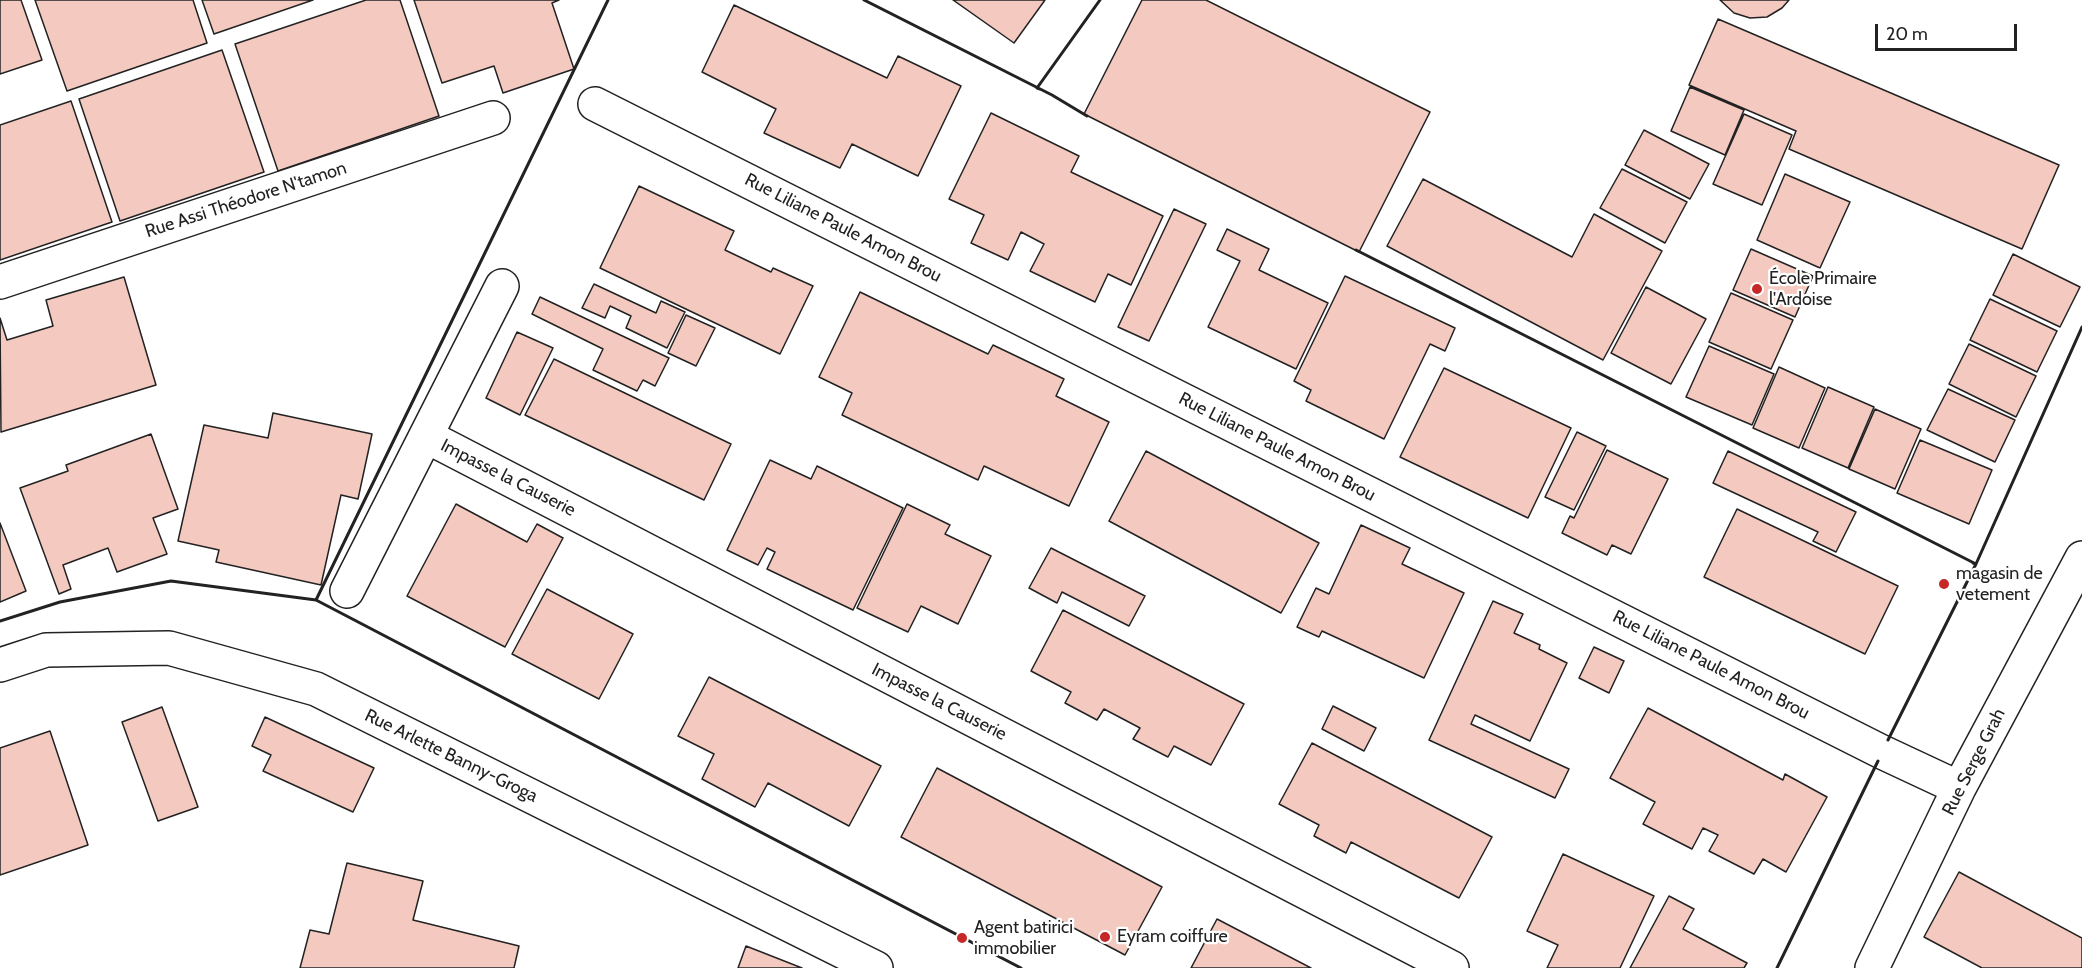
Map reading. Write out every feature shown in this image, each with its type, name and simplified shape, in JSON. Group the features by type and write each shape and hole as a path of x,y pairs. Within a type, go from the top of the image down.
{"street":[{"name":"Rue Liliane Paule Amon Brou","path":"595,104 1861,741 1959,788"},
{"name":"Rue Assi Théodore N'tamon","path":"0,282 493,118"},
{"path":"347,591 502,286"},
{"name":"Impasse la Causerie","path":"426,436 1452,968"},
{"name":"Rue Serge Grah","path":"1872,968 1959,788 2082,558"},
{"name":"Rue Arlette Banny-Groga","path":"0,665 46,650 169,648 316,690 876,968"}],"building":[{"path":"0,0 21,0 42,60 0,74"},
{"path":"35,0 193,0 207,43 67,91"},
{"path":"202,0 313,0 214,34"},
{"path":"366,0 400,0 439,116 278,171 235,44"},
{"path":"414,0 559,0 552,3 574,69 503,93 494,66 442,83"},
{"path":"953,0 1045,0 1014,43"},
{"path":"1142,0 1206,0 1430,112 1359,252 1084,114"},
{"path":"1720,0 1789,0 1782,8 1767,17 1750,18 1734,13"},
{"path":"734,5 887,78 898,56 961,86 918,176 852,144 840,168 764,133 776,109 702,72"},
{"path":"1718,19 2059,165 2022,249 1789,149 1796,131 1689,85"},
{"path":"222,50 264,172 120,221 79,99"},
{"path":"1690,87 1744,110 1725,155 1671,131"},
{"path":"71,101 112,222 0,260 0,125"},
{"path":"991,113 1079,156 1071,172 1163,216 1131,285 1108,274 1095,302 1030,271 1044,244 1021,232 1008,260 971,243 984,215 949,199"},
{"path":"1744,114 1792,135 1762,205 1713,184"},
{"path":"1644,130 1709,164 1690,199 1625,165"},
{"path":"1622,169 1687,202 1665,243 1600,208"},
{"path":"1785,174 1850,202 1820,268 1757,240"},
{"path":"1423,179 1572,257 1594,214 1662,251 1603,360 1387,246"},
{"path":"639,186 734,231 725,250 771,272 773,268 813,286 780,354 600,268"},
{"path":"1174,209 1206,224 1149,341 1118,327"},
{"path":"1227,229 1269,249 1259,270 1328,303 1296,369 1208,327 1240,261 1217,250"},
{"path":"1751,249 1813,276 1795,317 1733,290"},
{"path":"2013,254 2080,287 2060,327 1993,295"},
{"path":"1345,276 1455,328 1445,351 1430,344 1384,439 1306,401 1311,390 1294,381"},
{"path":"124,277 156,385 1,432 0,318 7,340 53,326 46,300"},
{"path":"594,284 656,313 661,301 685,312 667,348 626,328 631,316 610,306 605,318 582,308"},
{"path":"1646,287 1706,319 1671,384 1611,353"},
{"path":"860,292 988,354 993,345 1064,379 1056,396 1109,422 1069,506 984,466 978,480 842,415 852,393 819,377"},
{"path":"1731,293 1793,320 1771,369 1709,342"},
{"path":"540,297 669,358 655,386 643,380 637,391 593,370 603,349 532,314"},
{"path":"1990,299 2057,331 2037,372 1970,340"},
{"path":"686,315 715,328 696,366 668,353"},
{"path":"517,332 553,348 520,415 486,398"},
{"path":"1969,344 2036,376 2016,417 1949,384"},
{"path":"1709,346 1774,374 1752,425 1686,397"},
{"path":"554,359 731,444 704,500 525,415"},
{"path":"1779,367 1825,388 1799,448 1753,428"},
{"path":"1444,368 1571,428 1528,518 1400,457"},
{"path":"1828,387 1874,407 1848,468 1802,448"},
{"path":"1948,389 2015,420 1995,462 1927,430"},
{"path":"1875,409 1921,429 1895,489 1849,469"},
{"path":"273,413 372,434 358,499 341,495 321,585 216,562 219,550 178,541 204,425 268,438"},
{"path":"1577,432 1606,446 1574,510 1545,497"},
{"path":"151,434 178,509 153,518 167,554 117,572 108,548 63,565 71,589 59,594 20,488 68,471 66,465"},
{"path":"1920,440 1992,470 1969,524 1897,493"},
{"path":"1607,450 1668,479 1631,554 1612,545 1607,555 1562,533 1570,516 1574,518"},
{"path":"1146,451 1319,543 1281,613 1109,521"},
{"path":"1728,451 1856,512 1836,552 1813,541 1818,532 1713,483"},
{"path":"770,460 811,479 817,466 903,508 853,610 767,569 775,552 767,548 758,565 727,550"},
{"path":"456,504 527,542 537,524 563,538 505,647 407,596"},
{"path":"907,504 950,525 945,534 991,556 958,624 921,606 908,632 857,608"},
{"path":"1737,509 1898,586 1865,654 1704,577"},
{"path":"0,523 26,591 0,602"},
{"path":"1361,525 1410,548 1402,564 1464,593 1424,678 1322,631 1319,637 1297,627 1316,588 1329,594"},
{"path":"1051,548 1145,596 1129,626 1062,592 1057,603 1029,588"},
{"path":"547,589 633,634 599,699 512,654"},
{"path":"1493,601 1523,614 1514,633 1540,645 1539,649 1567,663 1530,741 1475,715 1471,724 1569,769 1555,798 1429,740"},
{"path":"1063,610 1244,704 1211,765 1174,746 1168,757 1133,739 1140,728 1104,709 1097,720 1065,703 1071,692 1031,671"},
{"path":"1594,647 1624,661 1609,693 1579,678"},
{"path":"709,677 881,766 849,826 768,783 755,807 702,779 714,754 678,736"},
{"path":"1333,706 1376,728 1364,751 1322,729"},
{"path":"162,707 198,807 158,821 122,722"},
{"path":"1648,708 1783,780 1785,774 1827,797 1786,872 1763,859 1754,874 1709,851 1718,835 1703,828 1692,849 1643,824 1655,802 1610,778"},
{"path":"265,717 374,768 353,812 263,771 271,755 252,746"},
{"path":"50,731 88,845 0,875 0,748"},
{"path":"1312,743 1492,837 1459,898 1351,842 1346,853 1314,836 1319,825 1279,804"},
{"path":"937,768 1162,887 1125,955 901,837"},
{"path":"1563,854 1654,896 1620,968 1547,968 1558,945 1527,931"},
{"path":"347,863 423,881 413,920 519,946 514,968 300,968 310,930 329,934"},
{"path":"1959,872 2082,938 2082,968 1982,968 1924,937"},
{"path":"1669,896 1694,909 1683,929 1747,963 1744,968 1630,968"},
{"path":"1217,919 1311,968 1191,968"},
{"path":"746,946 802,968 738,968"}],"wall":[{"path":"608,0 316,600 1021,968"},
{"path":"864,0 1052,95 1087,116"},
{"path":"1040,89 1037,88 1100,0"},
{"path":"1356,250 1976,564 1888,740"},
{"path":"1973,563 1976,564 2082,327"},
{"path":"0,621 60,602 171,581 316,600 317,598"},
{"path":"1777,968 1878,761"}],"place":[{"name":"École Primaire l'Ardoise","path":"1757,289"},
{"name":"magasin de vetement","path":"1944,584"},
{"name":"Eyram coiffure","path":"1105,937"},
{"name":"Agent batirici immobilier","path":"962,938"}]}
